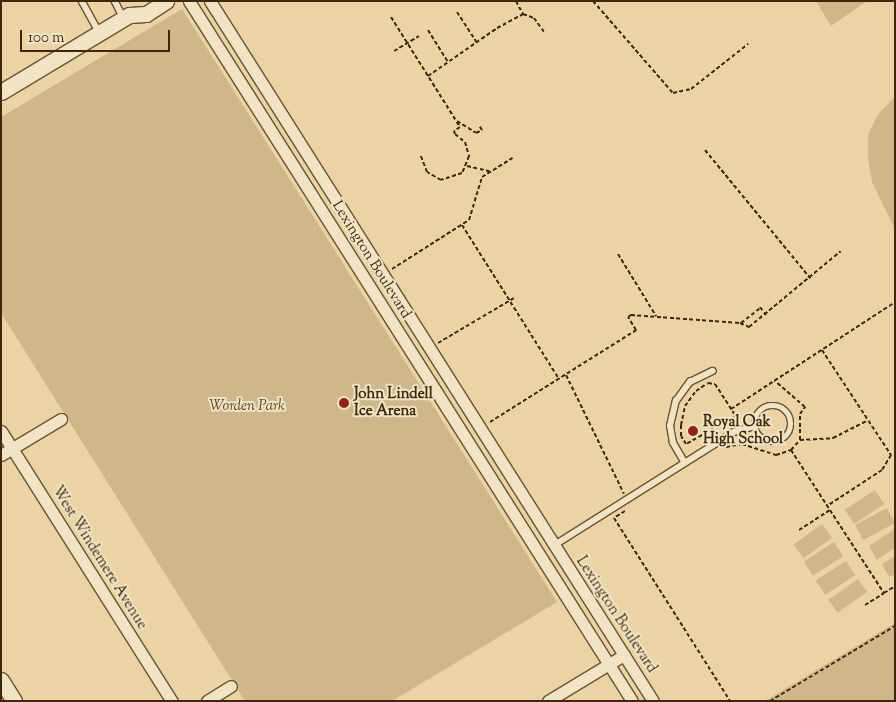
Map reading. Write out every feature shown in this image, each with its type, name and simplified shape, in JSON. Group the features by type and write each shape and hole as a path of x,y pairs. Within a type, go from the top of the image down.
{"main road":[{"path":"127,17 139,1"},
{"path":"1,92 127,17 146,14 166,1"},
{"path":"1,680 14,701"}],"street":[{"name":"Lexington Boulevard","path":"189,1 632,701"},
{"name":"Lexington Boulevard","path":"210,1 503,467 653,701"},
{"path":"209,32 223,22"},
{"path":"257,109 276,107"},
{"name":"Lexington Boulevard","path":"316,200 330,192"},
{"name":"Lexington Boulevard","path":"401,336 416,327"},
{"path":"433,386 448,378"},
{"path":"1,455 60,419"},
{"name":"West Windemere Avenue","path":"1,431 172,701"},
{"path":"489,476 503,467"},
{"path":"539,555 553,546"},
{"path":"548,701 624,655"},
{"path":"207,701 231,686"}],"lane":[{"path":"82,1 100,33"},
{"path":"115,1 127,17"},
{"path":"684,462 673,443 670,426 676,401 690,382 713,371"},
{"path":"773,406 784,410 791,426 786,437 770,443 760,437 755,426 761,410 773,406"},
{"path":"553,546 734,432 755,426"}],"path":[{"path":"516,1 523,14 534,18 544,32"},
{"path":"593,1 674,93 691,89 748,44"},
{"path":"457,12 477,43"},
{"path":"428,76 497,28 523,14"},
{"path":"391,17 460,127 454,131 464,142 468,151 467,166 458,177 441,180 427,172 420,154"},
{"path":"428,30 448,63"},
{"path":"394,51 418,36"},
{"path":"456,120 476,133 482,130 480,127"},
{"path":"705,150 811,278"},
{"path":"392,269 469,220 482,177 512,158"},
{"path":"467,166 490,172"},
{"path":"462,225 559,379"},
{"path":"490,422 636,330 628,317 656,316 750,326 811,278 841,251"},
{"path":"618,254 656,316"},
{"path":"434,346 514,298"},
{"path":"731,409 895,302"},
{"path":"740,324 760,307 766,315"},
{"path":"822,350 891,455 886,466 827,506"},
{"path":"566,375 632,506 614,518 730,701"},
{"path":"720,450 742,444 770,454 791,450 800,440 800,414 805,407 775,381"},
{"path":"705,384 715,384 731,409 736,416 690,445 683,442 681,425 685,406 705,384"},
{"path":"800,440 833,438 868,420"},
{"path":"791,450 884,593"},
{"path":"799,530 830,510"},
{"path":"865,605 895,586"},
{"path":"770,701 895,626"}],"green space":[{"path":"816,1 867,1 831,26"},
{"name":"Worden Park","path":"182,9 557,602 392,701 245,701 1,313 1,117"},
{"path":"895,97 895,229 872,182 868,158 868,134 879,113"},
{"path":"875,490 884,504 854,524 845,510"},
{"path":"887,508 895,523 863,540 855,525"},
{"path":"822,524 832,538 804,558 794,545"},
{"path":"895,529 895,548 877,560 869,546"},
{"path":"834,542 843,556 813,576 804,562"},
{"path":"895,556 895,574 889,577 882,564"},
{"path":"846,561 855,575 825,595 816,581"},
{"path":"858,579 867,592 838,613 829,600"},
{"path":"895,623 895,701 765,701"}],"place":[{"name":"John Lindell Ice Arena","path":"344,403"},
{"name":"Royal Oak High School","path":"693,431"}]}
